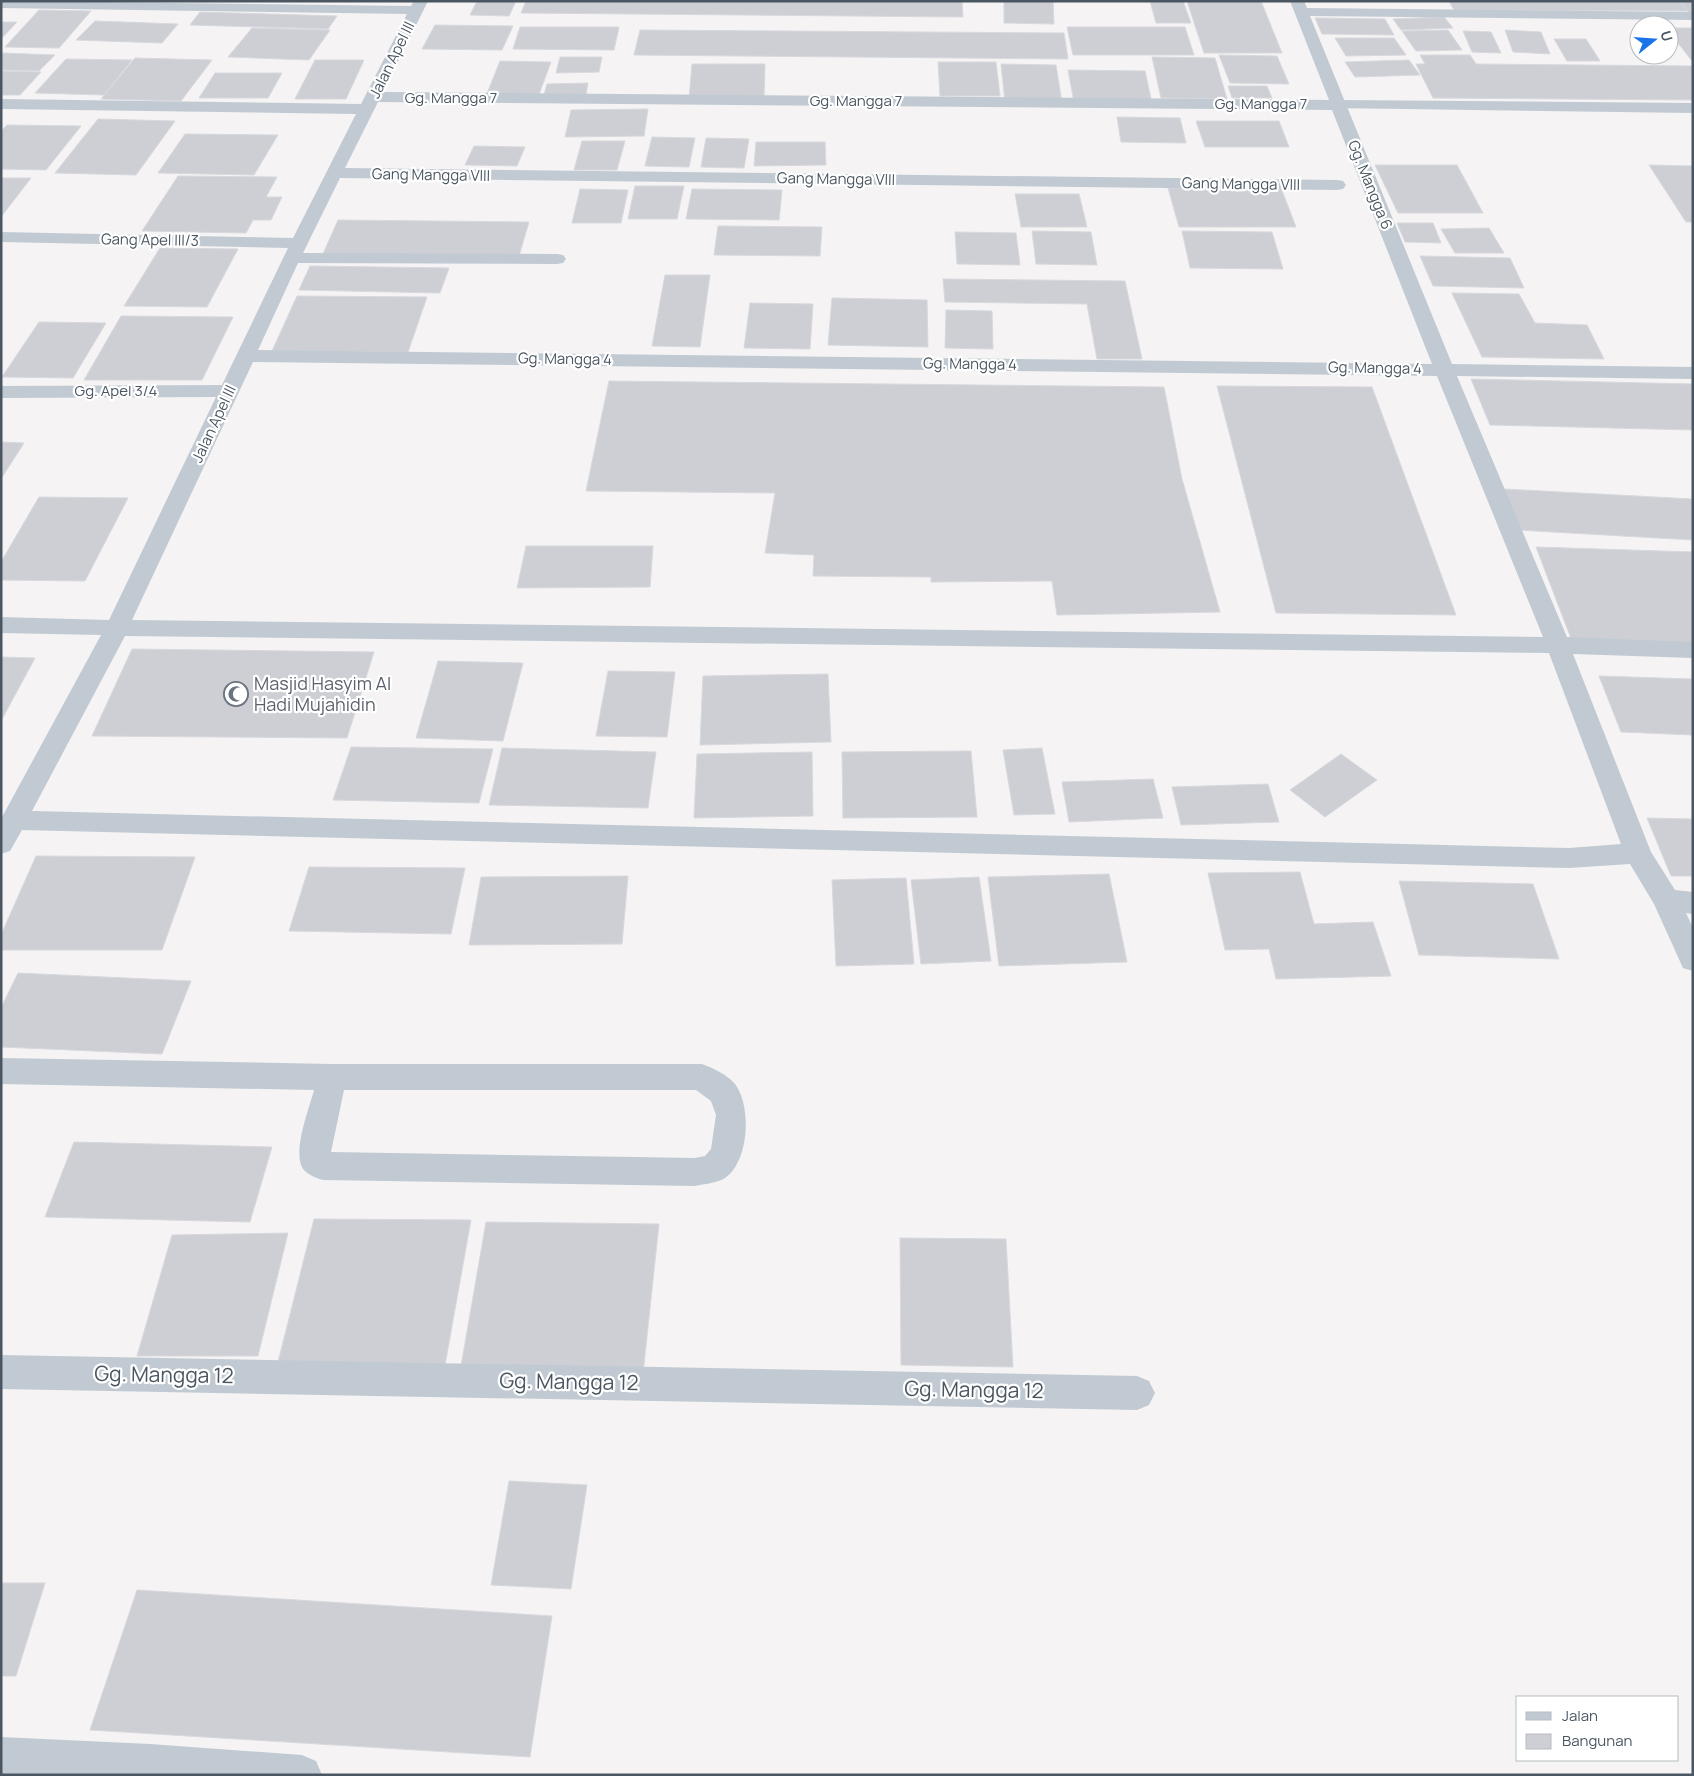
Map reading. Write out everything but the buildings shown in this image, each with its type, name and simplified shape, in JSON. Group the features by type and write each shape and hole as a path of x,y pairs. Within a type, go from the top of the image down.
{"street":[{"path":"1,4 419,6"},
{"name":"Jalan Apel III","path":"1,844 117,628 296,250 419,6"},
{"path":"1299,7 1693,16"},
{"name":"Gg. Mangga 6","path":"1299,7 1444,369 1558,645 1638,853 1660,892 1666,898 1693,960"},
{"name":"Gg. Mangga 7","path":"1,104 1339,105 1693,108"},
{"name":"Gang Mangga VIII","path":"336,173 1337,185"},
{"name":"Gang Apel III/3","path":"1,237 557,259"},
{"name":"Gg. Mangga 4","path":"246,356 1693,373"},
{"name":"Gg. Apel 3/4","path":"1,392 230,391"},
{"path":"1,625 117,628 1558,645 1693,650"},
{"path":"15,820 1569,858 1638,853"},
{"path":"1666,898 1674,902 1693,903"},
{"path":"1,1071 332,1077 702,1077 724,1093 731,1115 726,1155 714,1168 695,1172 323,1166 315,1160 315,1148 332,1077"},
{"name":"Gg. Mangga 12","path":"1,1372 1137,1393"},
{"path":"1,1757 150,1764 302,1775"}],"place":[{"name":"Masjid Hasyim Al Hadi Mujahidin","path":"236,694"}]}
